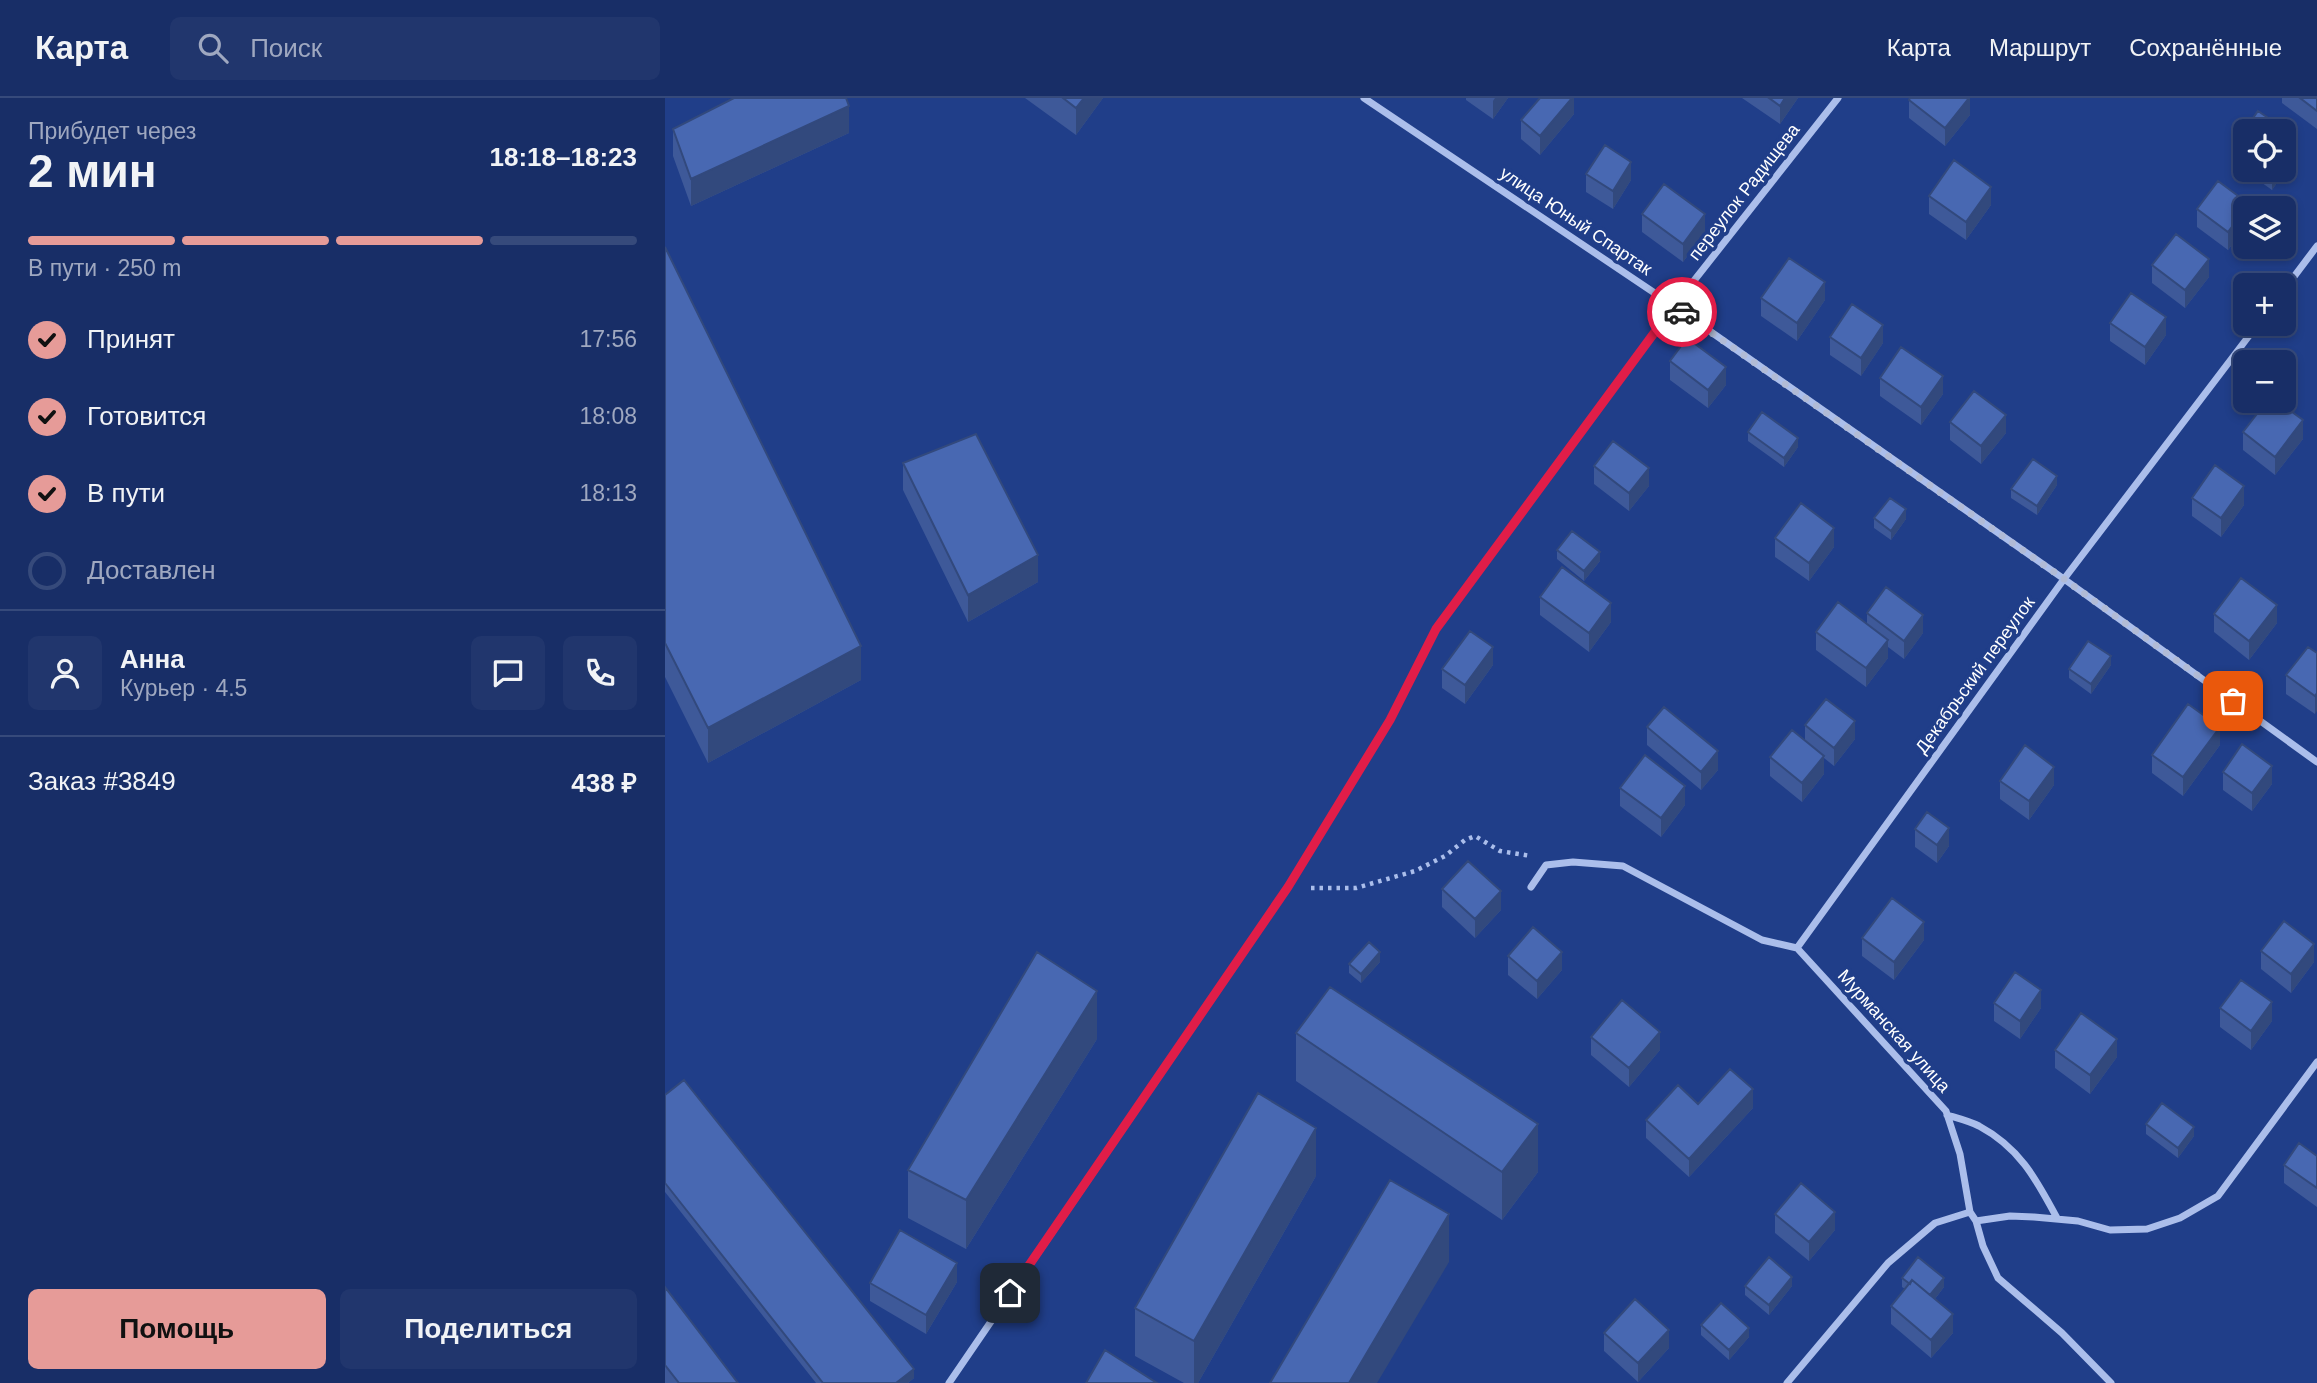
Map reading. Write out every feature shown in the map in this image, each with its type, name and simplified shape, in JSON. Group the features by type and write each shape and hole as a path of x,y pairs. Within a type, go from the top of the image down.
{"street":[{"name":"улица Юный Спартак","path":"1364,98 1674,306 2064,579 2317,762"},
{"name":"переулок Радищева","path":"949,1383 1288,887 1390,720 1436,629 1674,306 1838,98"},
{"path":"2296,273 2317,246"},
{"name":"Декабрьский переулок","path":"1797,948 2064,579 2249,336"},
{"path":"1531,887 1546,865 1573,862 1623,866 1762,940 1797,948"},
{"name":"Мурманская улица","path":"1797,948 1947,1115 1960,1154 1970,1212 1998,1278 2062,1333 2111,1383"},
{"path":"1976,1222 2010,1216 2057,1218 2110,1230 2147,1229 2180,1218 2218,1196 2317,1062"},
{"path":"1947,1115 1978,1125 2008,1146 2033,1173 2057,1218"},
{"path":"1787,1383 1888,1263 1935,1223 1970,1212"}],"path":[{"path":"1288,887 1356,888 1415,871 1445,856 1465,840 1475,836 1500,850 1537,856"}],"building":[{"path":"734,98 846,98 849,106 691,179 673,129"},
{"path":"1063,98 1084,98 1076,108"},
{"path":"1540,98 1572,98 1540,136 1521,120"},
{"path":"1769,98 1785,98 1780,106"},
{"path":"1969,98 1945,128 1909,100"},
{"path":"2300,98 2317,98 2317,111"},
{"path":"2258,111 2270,119 2252,119"},
{"path":"1605,145 1631,162 1613,191 1586,174"},
{"path":"1954,160 1991,187 1966,222 1929,196"},
{"path":"2218,181 2238,196 2233,196 2233,225 2228,232 2197,209"},
{"path":"1664,184 1705,214 1683,244 1642,214"},
{"path":"2176,234 2209,259 2185,290 2152,265"},
{"path":"665,247 861,646 708,728 665,643"},
{"path":"1789,258 1825,282 1797,323 1761,298"},
{"path":"2131,293 2166,317 2145,347 2110,323"},
{"path":"1852,304 1883,325 1861,358 1830,337"},
{"path":"1687,338 1726,367 1708,390 1670,361"},
{"path":"1901,347 1943,376 1921,407 1880,378"},
{"path":"1974,391 2006,415 1981,446 1950,422"},
{"path":"1762,412 1798,438 1784,458 1748,432"},
{"path":"2258,413 2293,413 2303,420 2275,457 2243,432"},
{"path":"976,434 1038,555 968,595 903,463"},
{"path":"1613,441 1649,468 1629,493 1594,466"},
{"path":"2033,459 2057,476 2037,506 2011,489"},
{"path":"2215,465 2244,486 2221,518 2192,498"},
{"path":"1890,498 1906,509 1891,531 1874,518"},
{"path":"1801,503 1834,528 1809,563 1775,538"},
{"path":"1572,531 1600,552 1584,571 1557,550"},
{"path":"1562,567 1611,603 1589,633 1540,597"},
{"path":"2241,578 2277,605 2249,641 2214,614"},
{"path":"1886,587 1923,615 1904,641 1867,613"},
{"path":"1838,602 1888,640 1866,668 1816,632"},
{"path":"1470,631 1493,647 1465,685 1442,669"},
{"path":"2088,641 2111,656 2091,684 2069,669"},
{"path":"2308,647 2317,653 2315,696 2286,675"},
{"path":"1826,699 1855,721 1834,748 1805,725"},
{"path":"2188,704 2220,727 2183,777 2152,755"},
{"path":"1664,707 1718,751 1701,772 1647,727"},
{"path":"1792,730 1824,756 1802,783 1770,757"},
{"path":"2242,744 2272,766 2252,793 2223,772"},
{"path":"2025,745 2054,767 2029,801 2000,781"},
{"path":"1645,755 1685,786 1661,818 1620,788"},
{"path":"1927,812 1949,828 1937,845 1915,829"},
{"path":"1468,861 1501,891 1475,919 1442,889"},
{"path":"1892,898 1924,922 1894,962 1862,938"},
{"path":"2284,921 2314,944 2291,974 2261,951"},
{"path":"1533,927 1562,952 1537,981 1508,956"},
{"path":"1369,942 1380,952 1361,974 1349,964"},
{"path":"1037,952 1097,991 966,1200 908,1170"},
{"path":"2015,972 2041,990 2020,1021 1994,1003"},
{"path":"2241,980 2272,1002 2251,1031 2220,1008"},
{"path":"1330,987 1538,1124 1502,1172 1296,1033"},
{"path":"1622,1000 1660,1032 1629,1068 1591,1037"},
{"path":"2081,1013 2117,1039 2090,1075 2055,1050"},
{"path":"1730,1069 1753,1089 1689,1159 1646,1120 1678,1085 1698,1104"},
{"path":"684,1080 914,1369 896,1383 823,1383 665,1183 665,1095"},
{"path":"1258,1093 1316,1128 1194,1341 1135,1308"},
{"path":"2162,1103 2194,1127 2178,1148 2146,1124"},
{"path":"2299,1143 2317,1156 2317,1188 2284,1165"},
{"path":"1390,1180 1449,1214 1349,1383 1270,1383"},
{"path":"1801,1183 1835,1212 1809,1242 1775,1214"},
{"path":"900,1230 957,1263 926,1315 870,1283"},
{"path":"1769,1257 1792,1277 1769,1305 1745,1286"},
{"path":"1918,1257 1944,1278 1930,1295 1912,1280 1910,1284 1902,1278"},
{"path":"1912,1280 1953,1314 1931,1340 1891,1306"},
{"path":"665,1287 738,1383 679,1383 665,1365"},
{"path":"1635,1299 1669,1330 1638,1363 1604,1333"},
{"path":"1721,1303 1749,1328 1729,1350 1701,1325"},
{"path":"1105,1350 1157,1383 1086,1383"}],"way so far":[{"path":"1682,312 2064,579 2233,701"}],"route":[{"path":"1010,1293 1288,887 1390,720 1436,629 1674,306 1682,312"}]}
